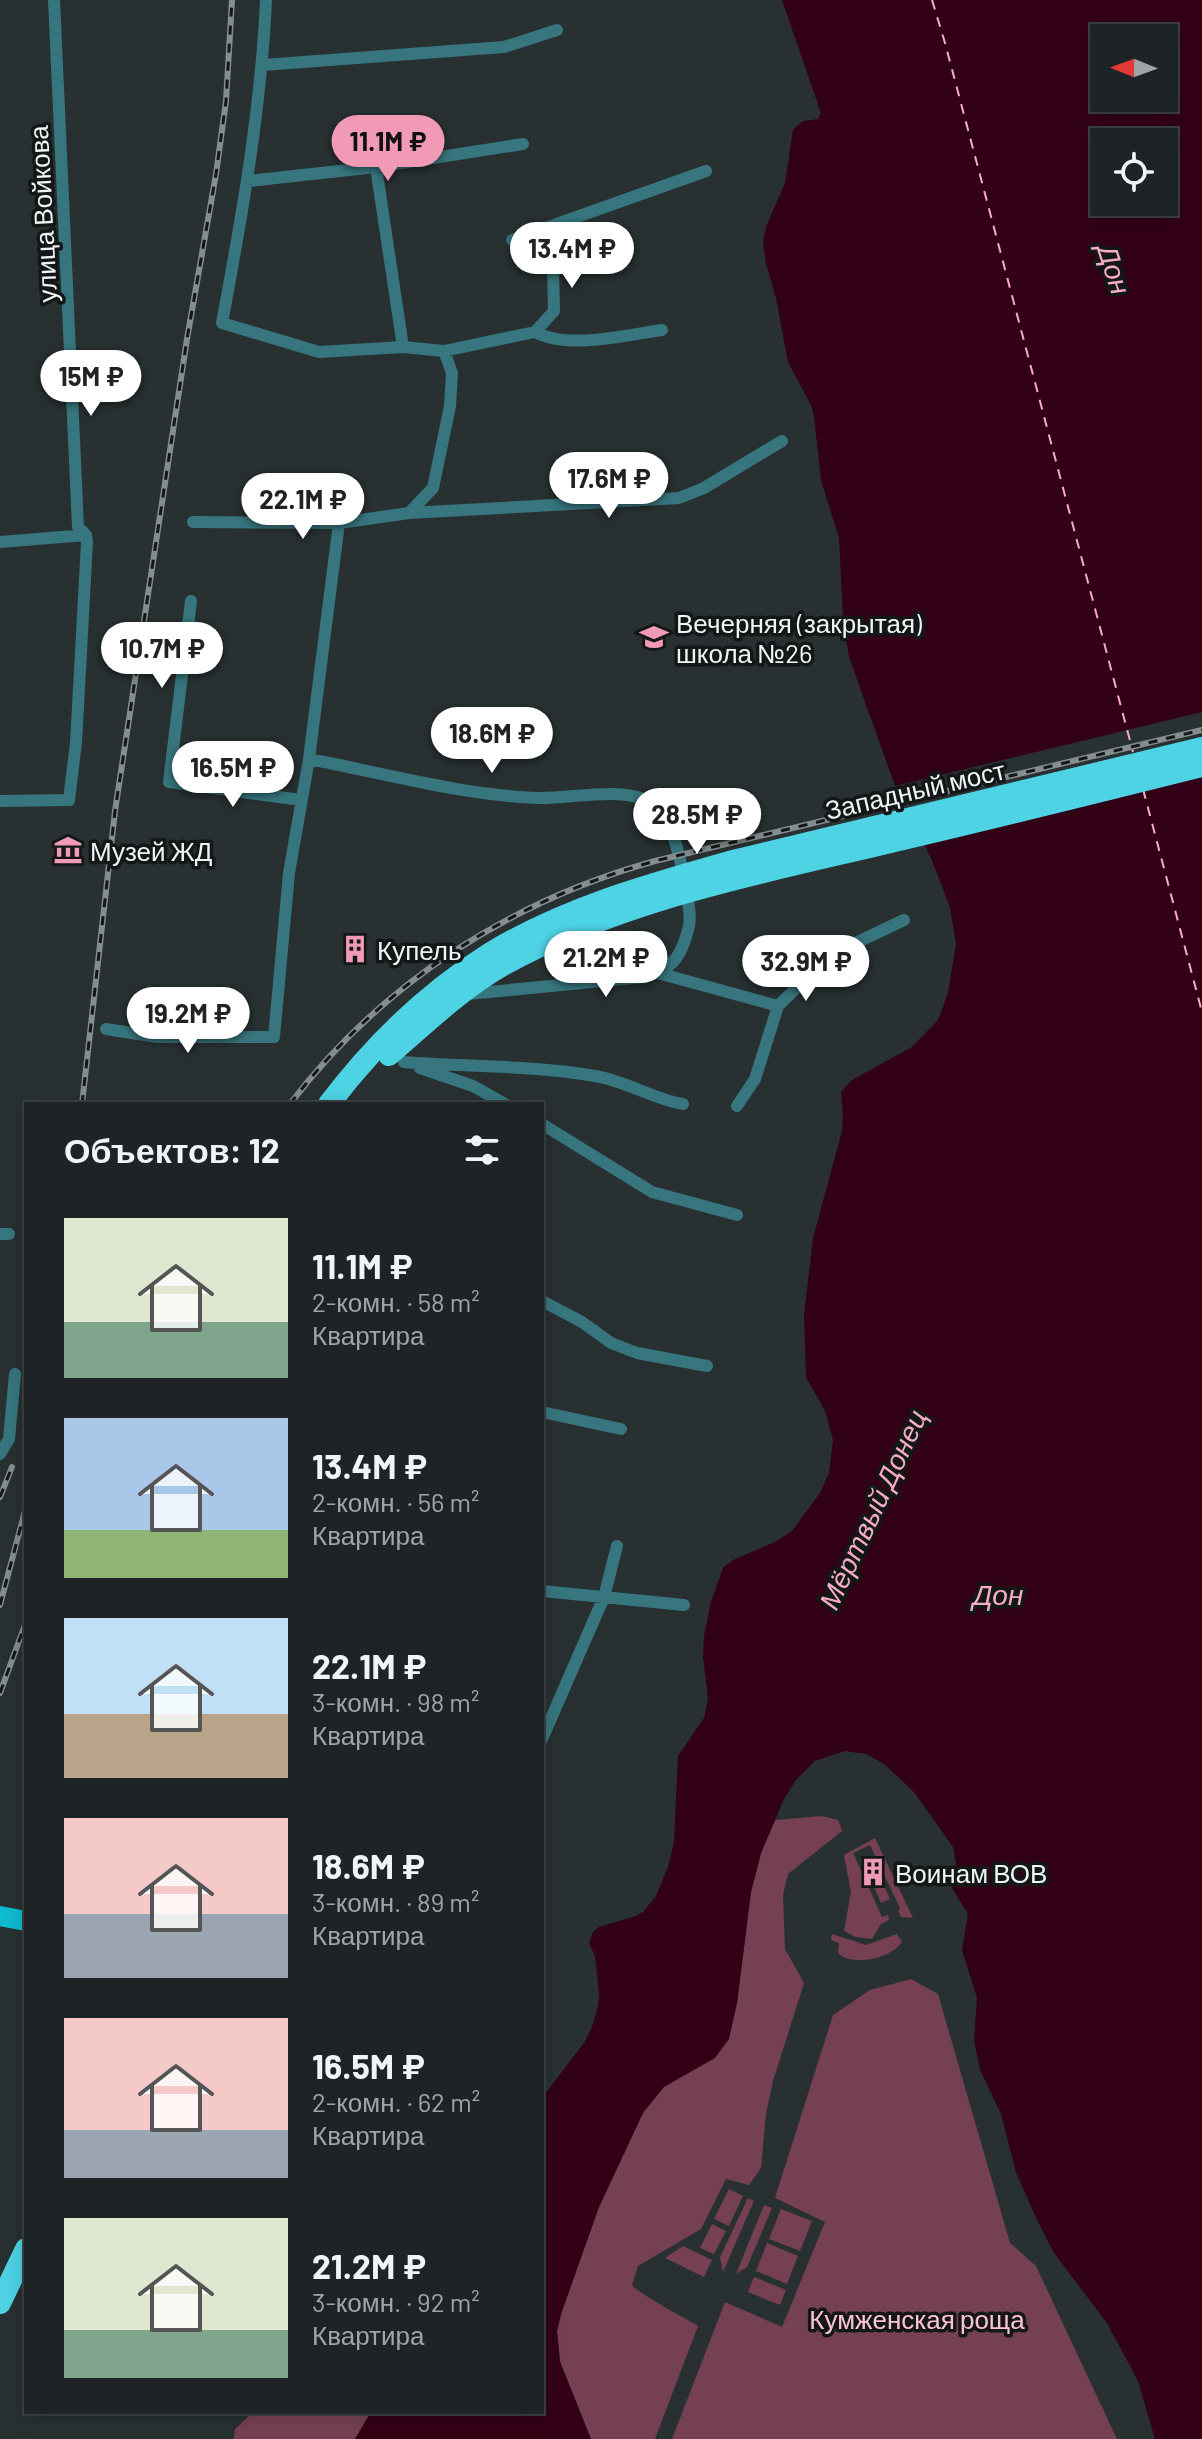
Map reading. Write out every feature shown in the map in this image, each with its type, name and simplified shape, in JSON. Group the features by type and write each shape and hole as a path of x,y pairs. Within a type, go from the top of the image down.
{"highway":[{"name":"Западный мост","path":"600,912 729,862 1202,748"},
{"name":"Западный мост","path":"600,912 1202,766"},
{"path":"348,1102 393,1062 491,953 543,925 600,912"},
{"path":"331,1102 372,1050 443,986 467,983"},
{"path":"0,2303 24,2253"}],"main road":[{"path":"0,1907 24,1911"},
{"path":"0,1916 24,1921"}],"street":[{"name":"улица Войкова","path":"0,801 69,800 84,629 86,535 78,527 54,0"},
{"path":"266,0 263,65 248,181 222,323 319,352 403,347 444,351 535,332 554,311 553,267 559,223"},
{"path":"263,65 504,47 557,30"},
{"path":"248,181 376,167 523,144"},
{"path":"376,167 403,347"},
{"path":"512,240 706,171"},
{"path":"535,332 550,340 604,339 662,330"},
{"path":"409,513 433,488 450,406 452,373 444,351"},
{"path":"193,522 339,523 409,513 679,498 704,488 782,441"},
{"path":"106,1029 157,1037 274,1037 289,873 309,759 339,523"},
{"path":"0,542 86,535"},
{"path":"191,601 169,782 301,800"},
{"path":"309,759 484,792 538,798 625,795 646,800 661,809 675,838 691,918 683,949 671,965 644,977 467,983"},
{"path":"737,1106 755,1079 778,1006 830,955 904,920"},
{"path":"658,973 778,1006"},
{"path":"393,1062 473,1086 501,1102"},
{"path":"393,1062 476,1068 499,1066 596,1076 683,1104"},
{"path":"544,1125 652,1192 737,1215"},
{"path":"544,1302 582,1322 611,1343 637,1353 707,1366"},
{"path":"0,1454 9,1439 15,1374"},
{"path":"544,1412 621,1429"},
{"path":"544,1734 604,1597 617,1546"},
{"path":"544,1591 684,1605"}],"green space":[{"path":"822,1816 838,1820 842,1831 788,1874 783,1895 785,1949 804,1983 773,2081 766,2114 761,2168 749,2185 726,2179 701,2229 638,2266 632,2285 636,2289 698,2326 655,2439 591,2439 560,2361 557,2331 599,2207 651,2099 737,2003 751,1892 761,1853 775,1820"},
{"path":"875,1838 913,1918 901,1917 900,1908 870,1845 853,1853 882,1917 888,1915 889,1920 881,1924 872,1939 856,1937 844,1931 851,1892 844,1855"},
{"path":"873,1860 890,1899 881,1903 864,1864"},
{"path":"832,1934 866,1945 897,1934 902,1942 881,1957 852,1960 838,1953 839,1943 831,1940"},
{"name":"Кумженская роща","path":"911,1979 938,1994 1010,2243 1036,2266 1117,2439 672,2439 725,2302 782,2327 825,2222 775,2198 833,2015 870,1990"},
{"path":"729,2189 743,2196 729,2226 714,2219"},
{"path":"748,2198 754,2201 723,2272 720,2257"},
{"path":"764,2205 772,2208 747,2267 736,2274"},
{"path":"781,2209 812,2221 800,2251 769,2239"},
{"path":"712,2224 726,2231 714,2254 700,2248"},
{"path":"767,2243 798,2256 787,2284 756,2271"},
{"path":"683,2246 712,2260 704,2277 665,2258"},
{"path":"754,2277 786,2290 780,2305 748,2292"},
{"path":"251,2414 370,2414 355,2439 234,2439 235,2429"}],"water":[{"name":"Дон","path":"782,0 1202,0 1202,2439 1155,2439 1138,2381 1107,2323 1054,2253 1016,2172 1001,2114 980,2070 974,2040 977,1998 962,1950 968,1914 952,1888 957,1870 953,1847 914,1792 884,1764 866,1754 845,1751 815,1761 796,1780 784,1799 761,1853 751,1892 737,2003 729,2039 715,2058 664,2087 643,2113 599,2207 557,2331 560,2362 591,2439 355,2439 370,2414 544,2414 544,2095 584,2043 592,2027 599,1993 595,1956 589,1943 593,1932 644,1911 656,1896 668,1867 674,1842 678,1756 704,1718 708,1699 704,1636 711,1602 723,1568 792,1531 820,1493 829,1473 833,1440 825,1411 806,1377 804,1315 813,1238 842,1131 841,1092 852,1080 912,1047 938,1020 948,993 956,944 950,907 930,856 894,783 849,657 843,618 839,538 821,480 814,417 811,405 788,362 766,264 763,242 766,227 785,183 793,130 803,121 818,119 821,113"}],"pier":[{"path":"1202,712 1202,774 919,844 891,787"}],"ferry route":[{"path":"932,0 1133,752"},
{"path":"1143,789 1202,1012"}],"railway":[{"path":"82,1102 115,811 226,101 232,0"},
{"path":"292,1102 365,1021 452,952 550,899 601,878 655,861 1202,730"},
{"path":"0,1497 12,1467"},
{"path":"0,1605 24,1515"},
{"path":"0,1693 24,1627"}],"place":[{"name":"Вечерняя (закрытая) школа №26","path":"654,637"},
{"name":"Музей ЖД","path":"68,850"},
{"name":"Купель","path":"355,949"},
{"name":"Воинам ВОВ","path":"873,1872"}],"water label":[{"name":"Мёртвый Донец","path":"872,1509"}]}
